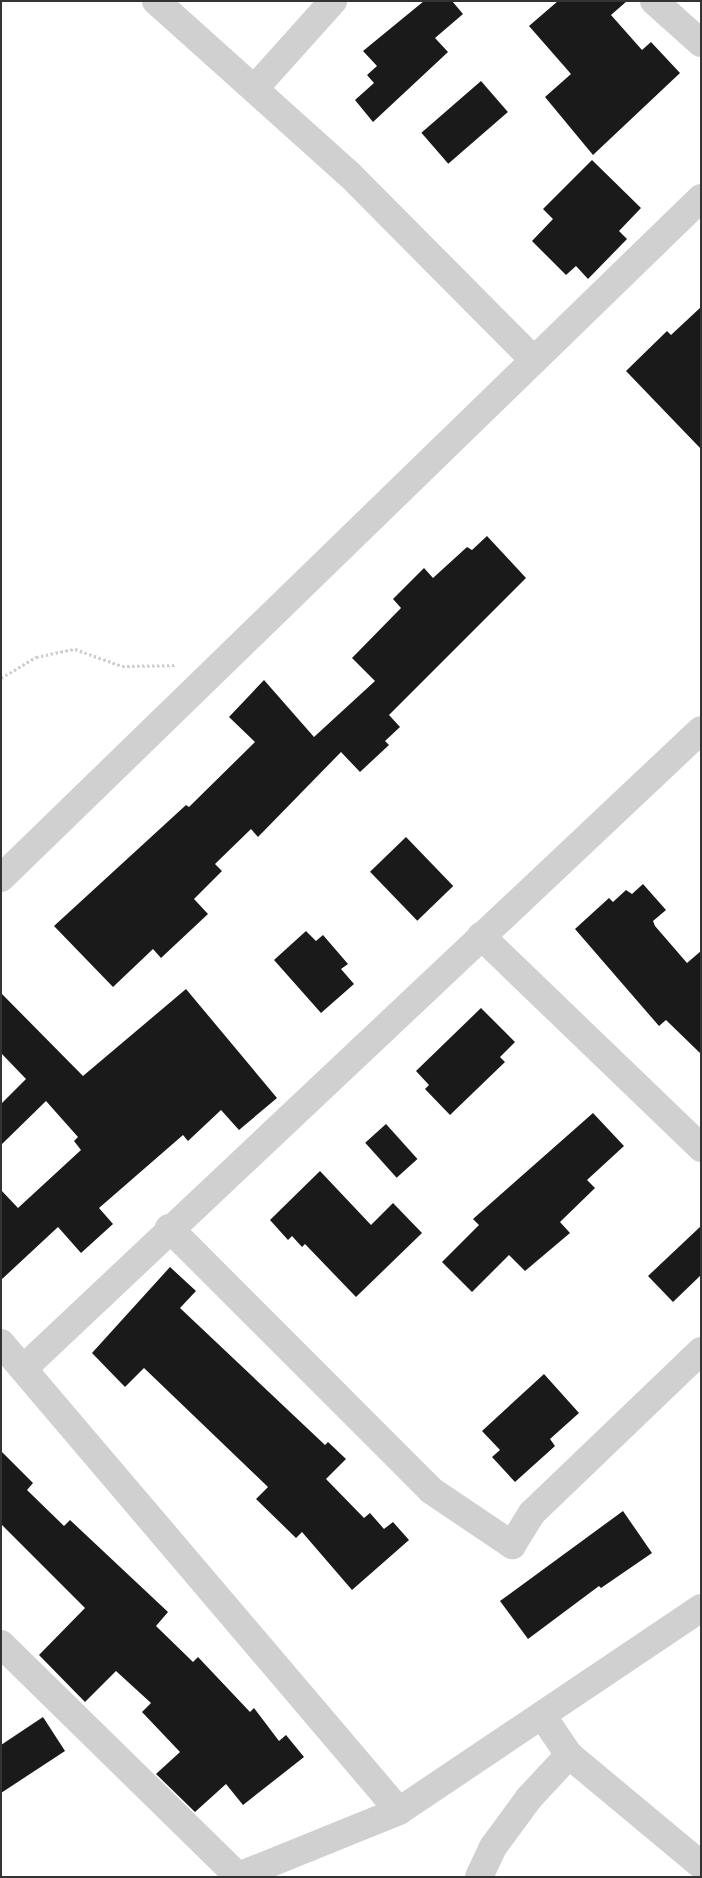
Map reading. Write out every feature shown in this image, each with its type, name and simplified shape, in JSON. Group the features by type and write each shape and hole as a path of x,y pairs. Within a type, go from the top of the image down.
{"street":[{"path":"156,1 349,174 534,360"},
{"path":"255,88 332,1"},
{"path":"654,1 701,43"},
{"path":"1,878 701,198"},
{"path":"24,1368 169,1228 701,730"},
{"path":"481,936 701,1148"},
{"path":"169,1228 432,1491 512,1545 532,1513 701,1351"},
{"path":"1,1343 399,1811"},
{"path":"1,1644 237,1876 399,1811 701,1608"},
{"path":"542,1715 569,1755 701,1865"},
{"path":"479,1877 492,1847 529,1798 569,1755"}],"path":[{"path":"1,678 36,657 76,649 122,666 189,666 206,678"}],"building":[{"path":"424,1 452,1 463,14 435,38 448,52 373,122 355,100 374,83 367,75 377,66 363,51"},
{"path":"558,1 627,1 611,15 642,50 651,42 680,73 593,155 545,97 571,74 529,26"},
{"path":"481,81 508,112 448,164 421,133"},
{"path":"592,160 641,208 619,231 627,239 588,279 576,266 566,275 532,241 553,219 543,209"},
{"path":"701,307 701,449 626,371 667,331 671,335"},
{"path":"487,536 526,578 389,715 400,727 385,741 389,745 360,772 341,752 258,837 251,829 215,864 222,871 194,899 208,914 161,958 153,949 113,987 54,926 186,805 189,807 255,742 229,717 264,680 314,737 375,681 352,658 401,608 393,599 424,568 433,578 467,547 472,550"},
{"path":"406,837 453,886 417,921 370,872"},
{"path":"643,884 666,910 653,921 655,926 687,963 701,951 701,1054 666,1020 659,1026 575,929 609,898 613,902 626,890 632,894"},
{"path":"306,931 316,941 323,935 348,964 341,969 354,984 321,1013 274,960"},
{"path":"186,989 277,1098 239,1130 221,1110 188,1141 183,1135 99,1208 113,1224 81,1253 58,1227 1,1280 1,1190 18,1208 81,1150 74,1141 78,1137 46,1101 1,1145 1,1104 26,1079 1,1053 1,993 83,1076"},
{"path":"481,1008 515,1042 500,1057 505,1062 450,1115 425,1089 429,1085 416,1071"},
{"path":"593,1113 624,1146 587,1180 595,1188 560,1222 570,1233 525,1271 509,1255 472,1292 442,1262 479,1225 473,1219"},
{"path":"386,1124 417,1159 397,1178 365,1143"},
{"path":"320,1171 371,1225 393,1203 422,1233 356,1297 305,1244 302,1247 292,1236 288,1240 270,1220"},
{"path":"701,1226 701,1275 673,1302 648,1276"},
{"path":"170,1267 196,1291 180,1308 325,1445 328,1442 346,1459 326,1479 364,1518 370,1513 384,1529 393,1522 409,1540 352,1590 302,1532 296,1538 256,1499 268,1487 144,1368 125,1387 92,1353"},
{"path":"544,1374 579,1413 550,1439 555,1446 515,1482 492,1457 500,1450 482,1431"},
{"path":"1,1451 33,1483 27,1490 64,1526 70,1520 168,1612 156,1626 193,1662 198,1657 250,1712 254,1708 279,1741 286,1735 304,1757 243,1805 226,1784 195,1812 156,1774 180,1752 142,1712 151,1703 116,1671 85,1702 39,1655 85,1608 1,1524"},
{"path":"623,1511 652,1553 601,1588 599,1586 528,1639 500,1601"},
{"path":"43,1717 65,1751 1,1793 1,1745"}]}
